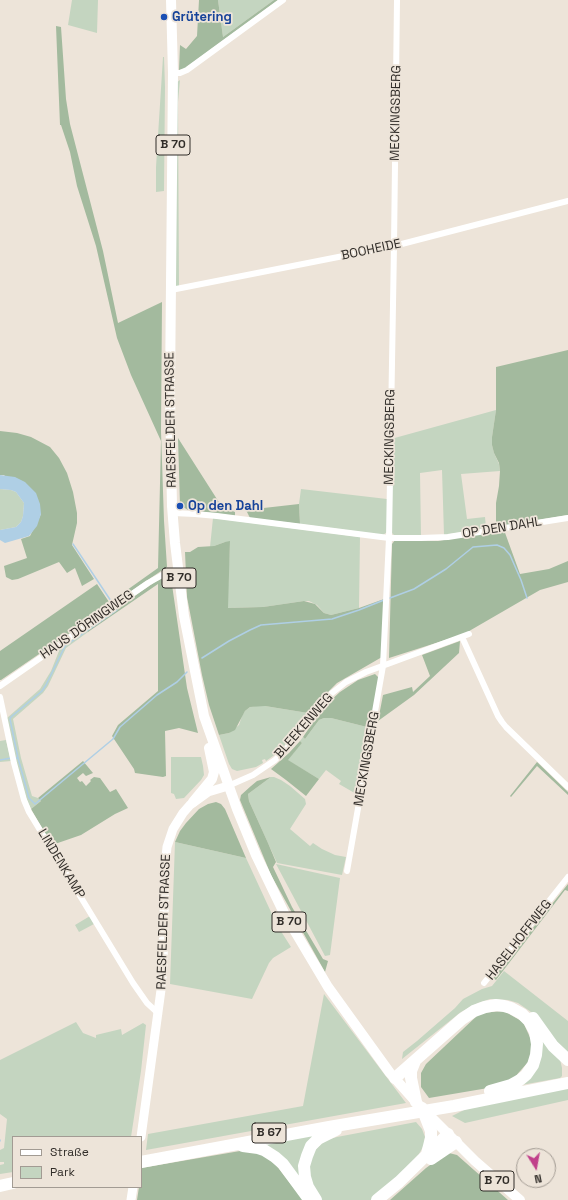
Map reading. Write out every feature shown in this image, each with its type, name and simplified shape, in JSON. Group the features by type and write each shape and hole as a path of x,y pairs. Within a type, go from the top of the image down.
{"highway":[{"path":"393,1075 465,1013 480,1004 496,1001 513,1004 525,1011 560,1054 568,1060"},
{"path":"393,1075 415,1061 462,1019 480,1008 504,1006 522,1014 532,1027 537,1044 535,1060 526,1075 510,1086 472,1094 457,1102"},
{"path":"415,1061 411,1071 411,1078 419,1105 431,1132 430,1145 427,1154"},
{"name":"B 67","path":"142,1162 161,1155 394,1114 568,1080"},
{"name":"B 67","path":"457,1102 568,1083"},
{"name":"B 67","path":"142,1156 210,1150 245,1142 373,1120 394,1114"},
{"path":"316,1200 308,1187 305,1177 304,1166 311,1146 318,1139 333,1130 363,1124 373,1120"},
{"path":"377,1200 399,1182 427,1154 452,1138"},
{"path":"383,1200 452,1138"},
{"path":"210,1150 247,1146 264,1150 275,1156 283,1164 310,1200"},
{"path":"0,1180 12,1178"},
{"path":"0,1186 12,1183"}],"main road":[{"name":"RAESFELDER STRASSE","path":"141,1136 159,1014 163,964 166,852 173,829 183,813 193,802 208,792 228,786 204,716 184,616 173,513 170,456 173,73 171,0"},
{"path":"193,802 212,779 214,772 207,742 204,716"},
{"name":"B 70","path":"228,786 262,868 284,913 328,987 393,1075 419,1105 488,1173 520,1200"},
{"path":"131,1200 133,1188"}],"street":[{"path":"173,73 180,73 187,70 283,0"},
{"name":"MECKINGSBERG","path":"347,871 383,666 389,538 397,0"},
{"name":"BOOHEIDE","path":"171,290 394,246 568,201"},
{"name":"OP DEN DAHL","path":"173,513 217,516 389,538 436,538 568,518"},
{"name":"HAUS DÖRINGWEG","path":"0,686 148,583 164,574 178,570"},
{"name":"BLEEKENWEG","path":"228,786 253,775 275,760 287,748 319,706 339,687 356,676 469,634"},
{"path":"462,637 502,722 568,787"},
{"name":"LINDENKAMP","path":"0,697 14,763 24,800 30,812 133,983 147,1004 159,1014"},
{"name":"HASELHOFFWEG","path":"484,983 568,878"}],"green space":[{"path":"72,0 98,0 97,33 68,25"},
{"path":"199,0 218,0 223,37 274,0 278,0 184,69 179,70 180,45 186,49 197,36"},
{"path":"218,0 274,0 223,37"},
{"path":"56,26 61,27 66,99 70,124 103,251 118,323 162,302 161,431 167,567 115,602 113,600 158,568 161,441 131,375 117,338 96,246 77,186 70,152 60,125"},
{"path":"163,57 165,87 164,191 156,192 156,167"},
{"path":"180,80 178,102 179,286 176,286 174,284 176,83"},
{"path":"568,350 568,515 496,527 496,503 500,471 499,463 492,445 492,437 496,410 496,367"},
{"path":"496,410 492,445 500,471 461,474 467,519 485,517 486,528 444,535 442,470 420,473 421,536 395,536 391,532 391,439"},
{"path":"0,431 17,433 31,437 50,447 59,458 67,473 73,492 77,513 77,523 72,545 94,579 82,586 75,568 67,573 59,562 18,579 12,580 6,577 4,566 27,558 21,539 30,536 41,514 4,475 0,475"},
{"path":"178,438 222,507 235,512 235,516 196,511 193,508 189,508 188,510 180,505"},
{"path":"0,489 16,492 24,503 21,522 16,527 0,530"},
{"path":"301,489 387,499 387,532 383,535 300,524 299,504"},
{"path":"299,504 300,524 250,518 246,510"},
{"path":"213,518 360,537 359,608 331,615 324,613 317,605 309,601 304,601 263,607 227,608 230,542 225,542 210,547"},
{"path":"504,530 520,574 549,569 568,561 568,582 540,590 464,634 389,658 392,544 395,540 438,541"},
{"path":"230,541 228,608 263,607 304,601 315,604 324,613 331,615 359,608 384,599 382,657 337,683 308,713 265,706 250,707 245,711 235,730 219,735 209,705 202,675 187,597 185,552 190,552 198,547 214,546"},
{"path":"166,576 171,578 187,688 198,733 179,728 165,731 166,776 163,777 135,773 134,769 112,736 118,725 158,691 158,584 88,632 86,629"},
{"path":"97,584 111,605 0,680 0,651"},
{"path":"86,629 88,632 66,648 48,686 43,693 13,719 21,758 32,796 41,801 31,809 26,798 15,760 7,718 40,689 51,671 61,646"},
{"path":"460,641 459,653 414,695 378,721 383,695 412,687 413,692 430,676 422,655"},
{"path":"375,674 379,678 371,728 331,718 324,718 319,720 305,739 303,737 319,713 340,692 358,680"},
{"path":"265,706 308,713 284,746 273,756 266,761 265,759 262,760 263,763 256,767 237,771 232,769 229,764 219,735 229,733 239,725 245,711 250,707"},
{"path":"331,718 371,728 358,795 339,784 341,781 326,770 319,779 287,760 302,743 300,741 303,737 305,739 319,720"},
{"path":"6,740 11,761 0,762 0,741"},
{"path":"300,741 302,743 288,760 319,779 306,796 271,769"},
{"path":"171,757 201,757 204,775 184,798 176,799 174,794 171,793"},
{"path":"83,761 93,773 86,776 83,773 77,778 80,782 82,781 86,786 94,777 100,778 110,792 116,789 128,808 115,814 81,835 52,845 31,809 41,801 38,798"},
{"path":"537,762 568,792 568,795 537,766 511,797 510,796"},
{"path":"271,777 281,780 305,799 306,804 290,829 310,846 313,843 335,855 346,857 342,875 277,863 249,801 248,794"},
{"path":"271,777 248,794 249,801 276,862 273,867 292,907 323,959 328,961 325,972 271,875 240,800 241,795 257,781"},
{"path":"216,802 221,804 225,809 246,858 175,842 180,831 199,809"},
{"path":"175,842 246,858 277,925 291,947 273,958 269,963 252,999 170,984"},
{"path":"276,864 340,878 330,955 325,956"},
{"path":"568,884 568,891 565,890 496,980 493,978"},
{"path":"90,916 94,924 79,932 75,925"},
{"path":"504,971 568,1021 568,1054 531,1012 518,1003 508,1000 490,999 478,1003 461,1012 402,1059 403,1052 455,1008 463,999 482,989 492,986"},
{"path":"324,994 406,1103 146,1150 148,1134 303,1106"},
{"path":"504,1011 523,1022 533,1044 529,1061 513,1079 494,1087 429,1098 421,1087 421,1073 426,1064 480,1013"},
{"path":"76,1022 83,1033 96,1038 96,1035 121,1029 122,1035 143,1023 146,1025 131,1136 12,1136 12,1172 0,1174 0,1165 4,1164 4,1162 0,1162 0,1150 4,1148 7,1119 0,1114 0,1060"},
{"path":"539,1037 560,1059 562,1076 560,1078 516,1086 524,1081"},
{"path":"568,1088 568,1100 465,1123 452,1116 472,1106"},
{"path":"416,1122 422,1129 425,1137 424,1145 419,1154 390,1185 372,1200 319,1200 315,1194 308,1168 311,1155 326,1140"},
{"path":"329,1130 315,1139 302,1180 253,1144"},
{"path":"240,1151 254,1152 266,1157 276,1165 303,1200 137,1200 139,1188 142,1188 142,1168"},
{"path":"449,1153 457,1155 508,1200 390,1200 426,1168"}],"water":[{"path":"0,475 15,477 25,482 36,493 40,504 41,514 37,526 29,536 5,543 0,540 0,530 16,527 21,522 24,503 16,492 0,489"}],"waterway":[{"path":"73,544 113,604"},
{"path":"390,598 414,589 446,569 473,547 497,545 504,548 510,555 527,598"},
{"path":"202,658 229,641 261,625 332,619 384,600"},
{"path":"14,758 18,758 10,719 11,717 42,691 65,646 117,610"},
{"path":"18,758 29,798 35,804 113,739 120,727 157,695 177,682 187,672"},
{"path":"0,760 11,758"}],"place":[{"name":"Grütering","path":"164,17"},
{"name":"Op den Dahl","path":"180,506"}]}
